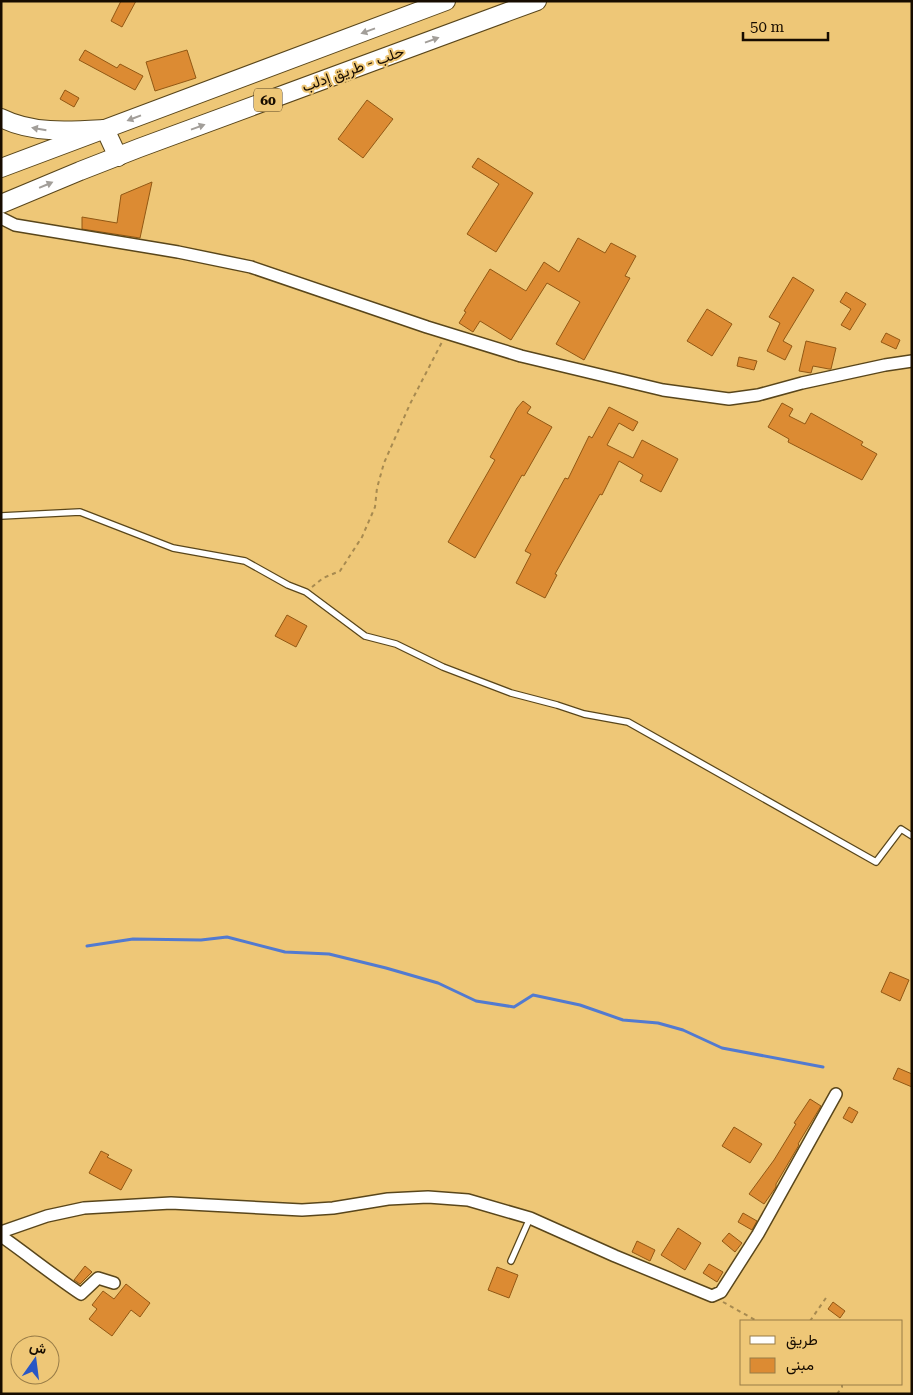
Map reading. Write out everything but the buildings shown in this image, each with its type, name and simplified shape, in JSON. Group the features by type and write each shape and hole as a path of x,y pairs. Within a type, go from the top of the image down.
{"main road":[{"name":"حلب - طريق إدلب","path":"1,168 446,1"},
{"name":"حلب - طريق إدلب","path":"1,204 80,171 537,1"},
{"path":"1,118 44,130 105,129 118,157"}],"street":[{"path":"1,218 15,225 178,252 251,267 446,333 521,356 664,390 729,399 758,395 802,383 912,361"},
{"path":"1,1232 47,1216 84,1208 171,1203 302,1210 428,1196 468,1200 530,1218 712,1296 721,1292 758,1234 836,1094"},
{"path":"1,1236 81,1294 98,1278 114,1284"}],"lane":[{"path":"1,516 80,512 173,548 245,562 288,585 306,592 365,636 396,644 443,667 512,693 584,714 628,722 876,862 901,829 912,836"},
{"path":"511,1261 530,1218"}],"path":[{"path":"306,592 323,578 340,571 362,537 375,507 377,488 384,463 410,404 446,333"},
{"path":"811,1320 828,1295"},
{"path":"712,1296 755,1320"}],"waterway":[{"path":"87,946 133,939 201,940 227,937 285,952 329,954 386,968 438,983 476,1001 514,1007 533,995 580,1005 623,1020 658,1023 683,1030 722,1048 823,1067"}]}
